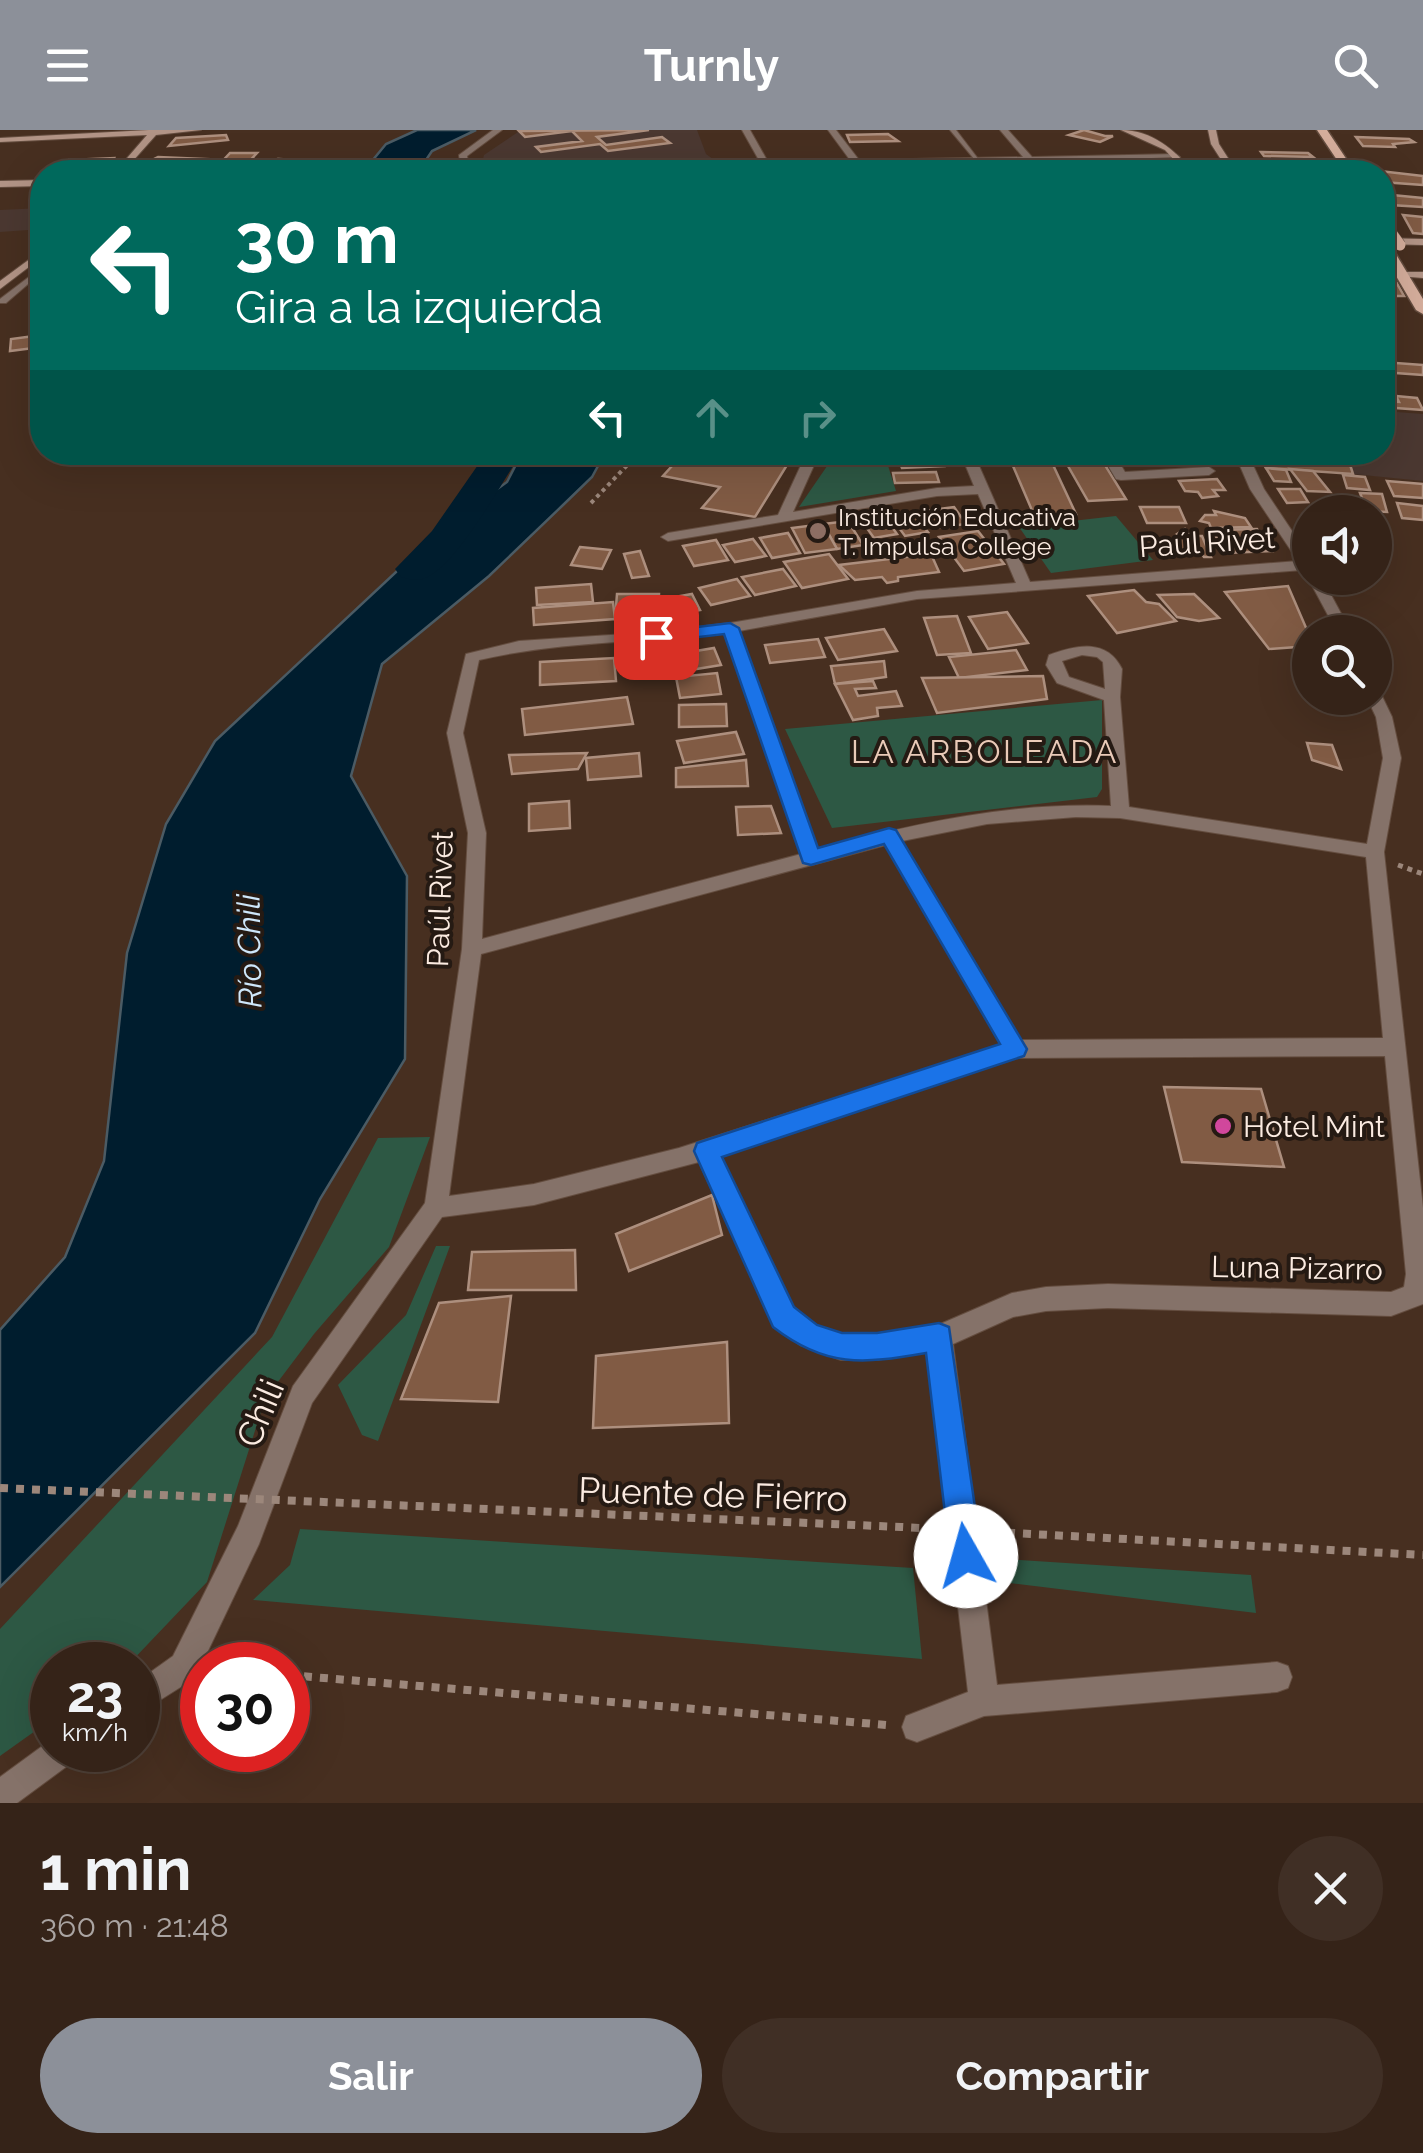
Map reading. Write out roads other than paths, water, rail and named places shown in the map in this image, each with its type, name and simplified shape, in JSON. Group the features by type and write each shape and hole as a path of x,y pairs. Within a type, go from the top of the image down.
{"main road":[{"path":"1308,130 1329,160"},
{"path":"1322,130 1342,160"},
{"path":"1395,245 1422,276"},
{"path":"1395,255 1423,310"}],"street":[{"path":"0,140 197,130"},
{"path":"464,160 463,155 498,130"},
{"path":"746,130 763,160"},
{"path":"832,130 854,160"},
{"path":"1004,130 1029,158"},
{"path":"1125,130 1155,140 1179,160"},
{"path":"1212,130 1214,144 1225,160"},
{"path":"129,160 154,131"},
{"path":"937,160 1176,157"},
{"path":"0,184 30,183"},
{"path":"1395,239 1423,242"},
{"path":"0,286 30,262"},
{"path":"1402,274 1422,276"},
{"path":"784,516 808,465"},
{"path":"971,465 1024,586"},
{"path":"1114,465 1121,476 1208,470"},
{"path":"1246,465 1292,542"},
{"path":"668,537 937,492 981,490"},
{"name":"Paúl Rivet","path":"436,1207 472,948 477,834 456,734 472,657 519,646 730,628 917,595 1292,572"},
{"path":"730,628 811,858"},
{"path":"1112,697 1120,812"},
{"name":"Luna Pizarro","path":"939,1337 1012,1305 1046,1299 1108,1296 1391,1304 1416,1294 1418,1274 1376,852 1392,758 1382,715"},
{"path":"472,948 889,836 1089,810 1376,852"},
{"path":"889,836 1015,1049"},
{"path":"436,1207 470,1206 568,1187 706,1151 1015,1049 1397,1047"},
{"path":"706,1151 784,1317 809,1336 842,1347 877,1347 939,1337 984,1702"},
{"name":"Chili","path":"160,1683 184,1667 249,1534 302,1395 436,1207"},
{"path":"917,1727 984,1702 1277,1677"},
{"path":"0,1796 33,1772"}],"lane":[{"path":"953,130 977,159"},
{"path":"1,301 30,278"}],"water":[{"path":"417,130 476,130 432,151 426,160 373,160 386,144"},
{"path":"516,465 598,465 592,477 489,576 382,664 351,776 407,876 405,1059 320,1199 255,1333 0,1587 0,1330 65,1257 104,1161 127,953 166,824 215,741 441,530 507,482"}],"waterway":[{"name":"Río Chili","path":"415,569 446,539 496,465"}],"place":[{"name":"Institución Educativa T. Impulsa College","path":"818,531"},
{"name":"Hotel Mint","path":"1223,1126"}],"district":[{"name":"LA ARBOLEADA","path":"985,751"}]}
